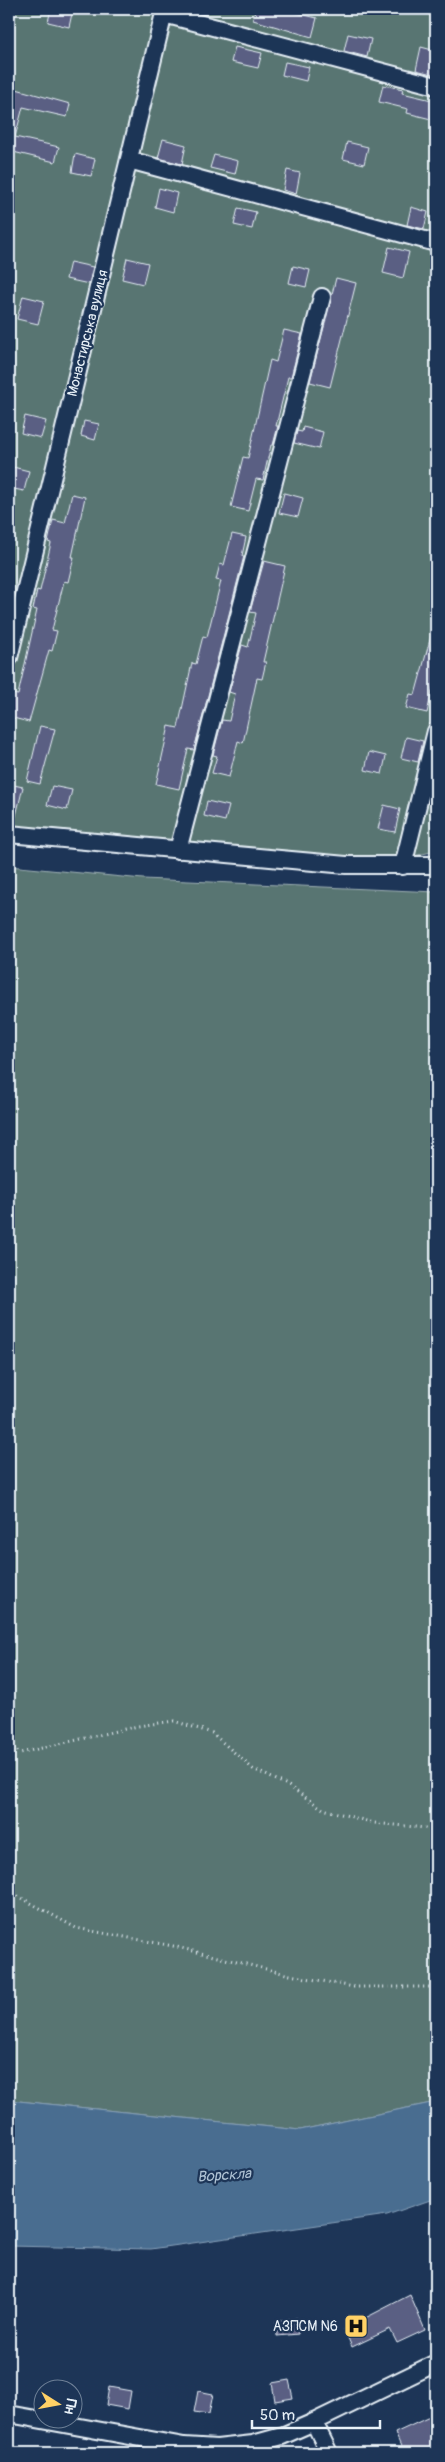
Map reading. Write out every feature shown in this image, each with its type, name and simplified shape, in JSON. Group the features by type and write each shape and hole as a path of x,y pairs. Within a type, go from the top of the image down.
{"street":[{"path":"165,11 436,86"},
{"name":"Монастирська вулиця","path":"9,658 165,11"},
{"path":"129,160 436,244"},
{"path":"178,850 322,297"},
{"path":"403,866 436,731"},
{"path":"9,834 346,866 436,865"},
{"path":"9,2414 184,2446 218,2448 253,2444 282,2436 314,2422 436,2363"},
{"path":"314,2422 329,2453"}],"path":[{"path":"9,1745 20,1753 138,1726 174,1721 212,1733 253,1769 287,1785 323,1809 374,1823 436,1829"},
{"path":"9,1891 76,1928 173,1946 290,1975 354,1988 436,1987"}],"green space":[{"path":"9,9 436,9 436,851 395,860 9,842"},
{"path":"9,866 143,879 436,892 436,2102 300,2130 9,2100"}],"water":[{"name":"Ворскла","path":"9,2100 300,2130 436,2102 436,2198 387,2215 151,2249 9,2246"}],"building":[{"path":"51,9 73,9 69,27 48,22"},
{"path":"255,9 280,9 317,18 312,37 253,20"},
{"path":"348,34 371,39 367,57 344,51"},
{"path":"235,47 262,53 258,68 231,62"},
{"path":"421,47 436,51 436,75 416,70"},
{"path":"285,62 309,67 306,81 282,75"},
{"path":"383,85 403,89 402,93 436,101 431,119 407,113 408,109 379,102"},
{"path":"9,87 70,104 67,117 23,107 15,137 59,147 55,162 9,151"},
{"path":"163,139 186,145 182,164 158,158"},
{"path":"347,142 368,147 364,164 343,159"},
{"path":"75,154 95,159 91,176 72,172"},
{"path":"214,155 238,161 235,174 210,168"},
{"path":"287,170 300,173 296,194 283,190"},
{"path":"159,188 177,193 173,212 155,207"},
{"path":"411,207 428,212 424,229 407,225"},
{"path":"238,208 256,212 252,229 234,225"},
{"path":"389,247 409,252 403,278 383,273"},
{"path":"127,258 148,263 143,284 122,279"},
{"path":"70,262 93,267 89,284 66,279"},
{"path":"293,266 310,270 306,287 289,283"},
{"path":"336,278 356,283 330,387 310,382"},
{"path":"23,296 44,301 38,324 17,319"},
{"path":"284,330 302,334 291,377 288,377 276,426 278,426 273,445 271,445 263,480 256,479 248,511 231,507 243,457 248,458 270,360 276,362"},
{"path":"25,416 46,421 41,438 21,433"},
{"path":"84,421 99,424 95,440 81,436"},
{"path":"303,427 323,432 319,449 294,443 297,431 302,432"},
{"path":"9,466 29,471 24,491 9,488"},
{"path":"284,493 303,498 298,517 279,513"},
{"path":"72,494 85,497 72,557 74,557 68,582 64,581 52,630 57,631 52,651 49,650 29,722 9,717 12,694 18,695 37,610 33,609 37,590 40,591 51,543 48,542 53,520 65,523"},
{"path":"232,534 246,537 242,556 244,556 194,750 188,749 179,789 156,784 169,726 178,728 192,663 196,664 203,636 207,637 221,581 216,580 220,564 224,565"},
{"path":"264,561 285,566 263,662 266,662 262,679 257,678 243,743 238,741 229,777 212,773 217,756 213,755 222,720 229,721 235,694 229,692 242,645 248,647 256,613 250,612"},
{"path":"431,636 436,637 436,688 433,687 427,713 406,708 410,694 415,695"},
{"path":"40,726 55,729 40,784 27,781"},
{"path":"406,737 423,741 418,762 401,758"},
{"path":"369,752 386,756 382,774 365,770"},
{"path":"9,784 23,787 14,824 9,824"},
{"path":"52,786 72,790 67,810 47,805"},
{"path":"207,801 229,806 225,821 204,816"},
{"path":"384,805 400,809 395,832 378,829"},
{"path":"410,2295 425,2330 397,2343 390,2329 352,2347 344,2329"},
{"path":"297,2318 298,2334 277,2336 276,2321"},
{"path":"289,2380 293,2398 275,2401 272,2383"},
{"path":"109,2387 131,2391 128,2409 106,2405"},
{"path":"198,2391 213,2394 209,2414 194,2412"},
{"path":"436,2414 436,2453 404,2453 395,2433"}],"place":[{"name":"АЗПСМ N6","path":"356,2326"}]}
